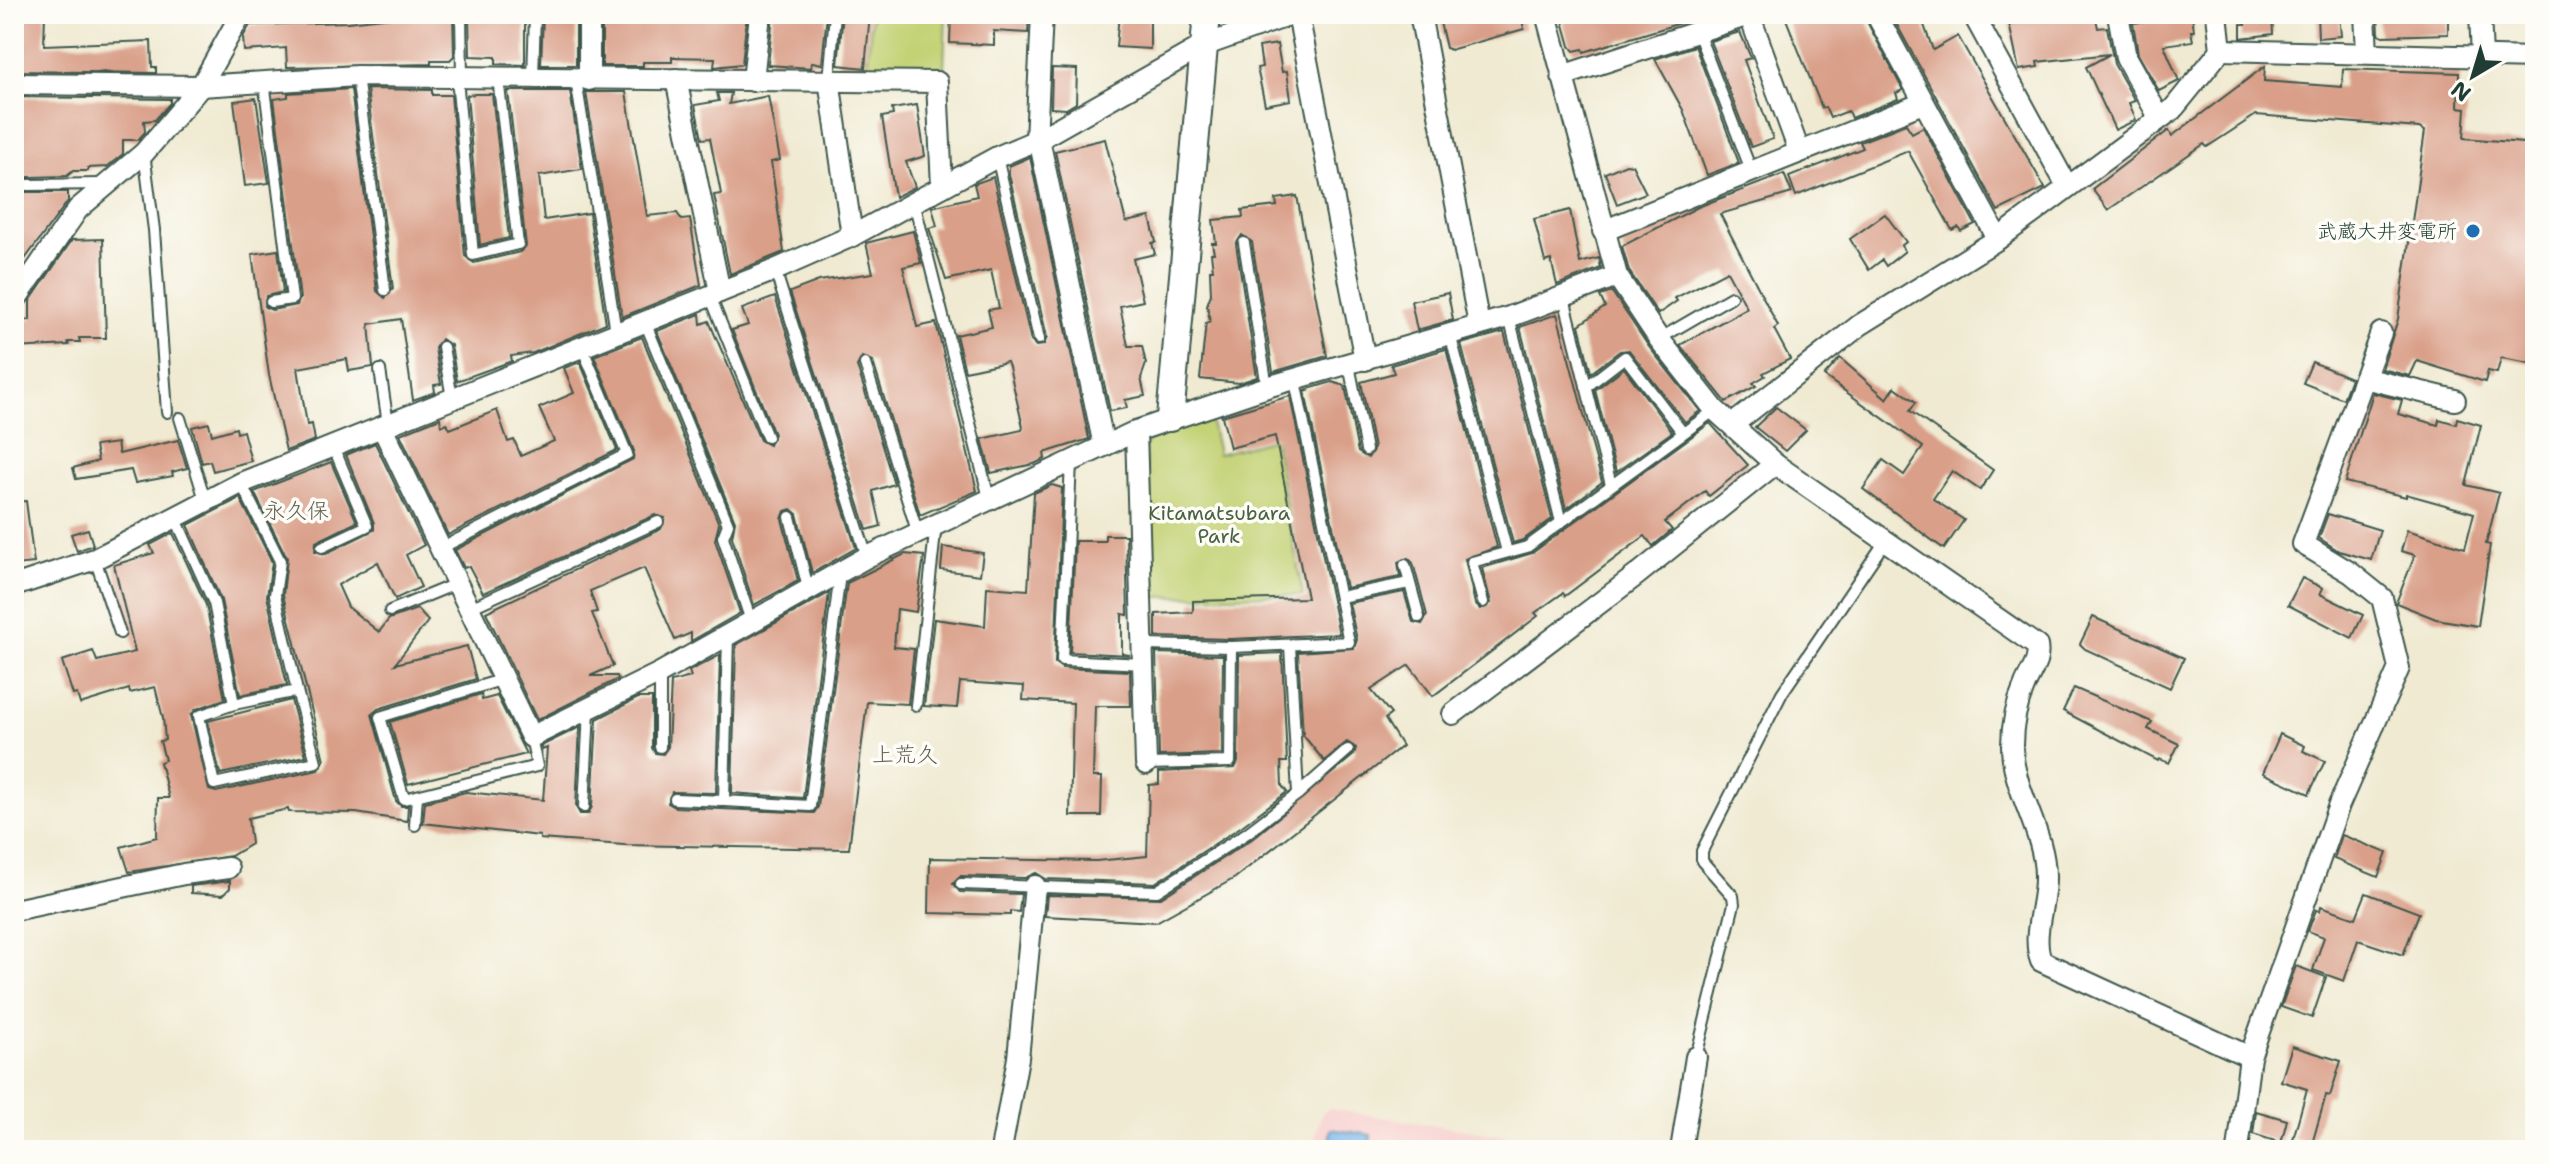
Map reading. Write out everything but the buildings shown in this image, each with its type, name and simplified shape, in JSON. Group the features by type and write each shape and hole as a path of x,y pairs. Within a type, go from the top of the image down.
{"street":[{"path":"582,80 589,14"},
{"path":"753,81 760,14"},
{"path":"1042,14 1037,139 1104,446"},
{"path":"1170,418 1207,14"},
{"path":"14,586 95,559 241,483 775,270 852,236 997,157 1037,139 1203,46 1296,14 1357,363"},
{"path":"1420,14 1479,325"},
{"path":"1546,14 1617,276 1659,339 1715,410 1775,464 2037,646 2039,657 2025,685 2015,718 2012,748 2043,851 2046,878 2037,936 2041,961 2250,1057"},
{"path":"1876,14 1998,239"},
{"path":"1973,14 2067,186"},
{"path":"2118,14 2126,58 2159,117"},
{"path":"1732,425 1860,325 1998,239 2173,109 2221,50 2217,14"},
{"path":"2365,14 2367,53"},
{"path":"2480,14 2482,57"},
{"path":"1562,76 1749,15 1799,151"},
{"path":"14,302 78,209 144,153 201,86 240,16"},
{"path":"2221,50 2535,58"},
{"path":"14,84 201,86 357,76 937,82 942,187"},
{"path":"676,79 715,294"},
{"path":"829,80 852,236"},
{"path":"1603,231 1923,103"},
{"path":"385,426 531,737 589,711 660,673 867,557 1136,431 1267,387 1509,317 1617,276"},
{"path":"2238,1150 2250,1057 2339,805 2399,668 2382,598 2351,573 2303,544 2381,333"},
{"path":"2364,378 2455,400"},
{"path":"1136,431 1146,764"},
{"path":"1453,714 1638,574 1775,464"},
{"path":"14,910 184,874 228,868"},
{"path":"1001,1150 1018,1058 1035,886"},
{"path":"1681,1150 1696,1057"}],"lane":[{"path":"240,16 333,14"},
{"path":"461,14 459,78 473,255 518,244 498,78"},
{"path":"533,78 535,14"},
{"path":"829,80 835,14"},
{"path":"1697,30 1751,170"},
{"path":"357,76 385,290"},
{"path":"582,80 616,332"},
{"path":"264,81 292,299 271,302"},
{"path":"144,153 154,230 167,412"},
{"path":"997,157 1039,339"},
{"path":"28,185 108,184"},
{"path":"914,202 989,498"},
{"path":"1244,243 1267,387"},
{"path":"775,270 867,557"},
{"path":"715,294 767,437"},
{"path":"1659,339 1731,297"},
{"path":"1564,298 1611,485"},
{"path":"1509,317 1561,522"},
{"path":"645,322 728,524 723,537 751,621"},
{"path":"1450,334 1507,552"},
{"path":"443,347 452,398"},
{"path":"441,548 627,454 582,347"},
{"path":"1586,387 1625,357 1683,433"},
{"path":"1357,363 1366,450"},
{"path":"865,364 918,534"},
{"path":"380,370 385,426"},
{"path":"1071,462 1062,660 1349,642 1295,381"},
{"path":"1483,602 1472,562 1527,547 1715,410"},
{"path":"180,418 206,503"},
{"path":"322,547 367,526 333,446"},
{"path":"241,483 280,561 275,595 316,762 214,784 199,716 234,704 297,691"},
{"path":"175,517 214,603 234,704"},
{"path":"790,517 808,588"},
{"path":"470,608 658,522"},
{"path":"916,705 936,524"},
{"path":"1696,1057 1734,904 1733,896 1702,861 1702,851 1782,693 1886,540"},
{"path":"95,559 120,633"},
{"path":"1405,565 1419,617"},
{"path":"675,799 810,806 840,572"},
{"path":"390,611 458,583"},
{"path":"1340,597 1409,583"},
{"path":"724,801 728,634"},
{"path":"1290,645 1298,794"},
{"path":"1146,764 1230,762 1231,647"},
{"path":"660,673 660,747"},
{"path":"504,679 380,717 404,799 537,766 531,737"},
{"path":"584,807 589,711"},
{"path":"961,884 1157,891 1247,833 1348,750"},
{"path":"415,825 417,796"}],"shaded area":[{"path":"1329,1109 1597,1150 1312,1150 1321,1114"}],"green space":[{"path":"872,14 946,14 944,71 867,69"},
{"name":"Kitamatsubara Park","path":"1209,412 1218,454 1274,439 1303,595 1151,597 1145,446 1155,433"}],"water":[{"path":"1331,1129 1371,1135 1369,1150 1328,1150"}],"place":[{"name":"武蔵大井変電所","path":"2473,231"}],"district":[{"name":"永久保","path":"296,510"},
{"name":"上荒久","path":"905,754"}]}
